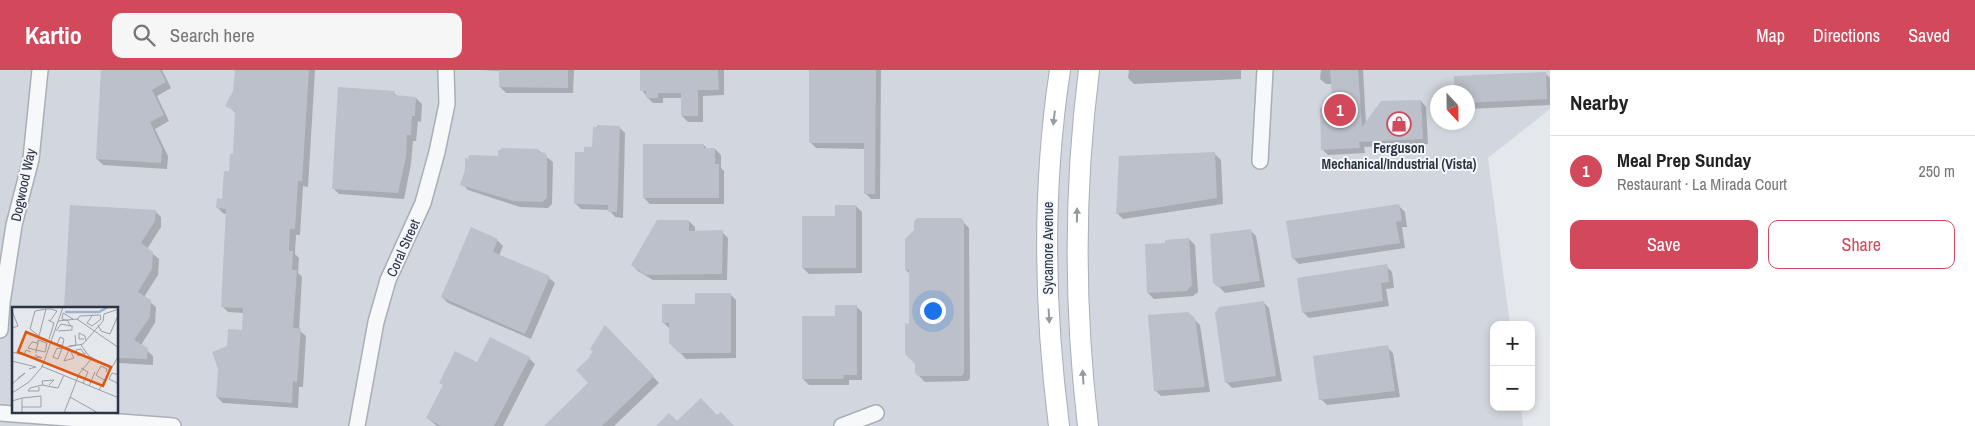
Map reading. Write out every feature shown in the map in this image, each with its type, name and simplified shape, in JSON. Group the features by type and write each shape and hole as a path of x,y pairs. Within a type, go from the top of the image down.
{"main road":[{"name":"Sycamore Avenue","path":"1059,426 1048,314 1047,217 1051,145 1060,70"},
{"name":"Sycamore Avenue","path":"1088,426 1079,315 1077,216 1081,144 1090,70"}],"street":[{"name":"Dogwood Way","path":"0,330 2,303 14,225 30,158 40,70"},
{"name":"Coral Street","path":"358,426 376,322 388,280 423,203 437,152 447,104 446,70"},
{"path":"1260,161 1265,70"},
{"path":"842,426 876,413"},
{"path":"13,414 173,426"}],"shaded area":[{"path":"0,70 1550,70 1550,109 1488,158 1509,321 1490,321 1490,411 1521,411 1523,426 0,426"}],"building":[{"path":"101,70 160,70 166,82 152,90 164,115 150,122 162,149 161,163 96,159"},
{"path":"235,70 309,70 302,181 298,181 295,229 290,229 289,251 293,251 292,270 297,270 293,328 301,328 297,382 293,381 292,403 216,397 218,369 212,352 227,346 228,329 242,330 243,308 221,307 226,209 216,208 217,198 222,199 224,171 229,171 230,154 233,154 235,111 225,106 233,91"},
{"path":"499,70 568,70 568,88 499,87"},
{"path":"640,70 718,70 719,90 698,90 698,116 681,116 681,93 658,93 658,98 646,98 646,91 640,91"},
{"path":"809,70 876,70 875,194 864,194 864,143 809,143"},
{"path":"1330,70 1358,70 1362,127 1381,101 1421,100 1423,139 1359,142 1360,148 1321,150 1320,108 1333,108"},
{"path":"1546,72 1547,99 1475,103 1475,85 1455,85 1454,76"},
{"path":"338,87 395,91 394,95 416,97 415,116 412,116 411,135 407,135 406,157 398,193 332,189"},
{"path":"597,125 620,126 617,212 608,212 608,205 574,204 575,152 584,152 584,147 592,147 593,127 597,127"},
{"path":"643,144 704,144 704,148 715,148 715,164 719,164 719,198 643,198"},
{"path":"501,148 539,149 538,152 546,153 547,198 542,202 513,201 460,185 465,170 465,158 468,159 469,155 498,156 498,150 501,150"},
{"path":"1215,152 1217,198 1116,214 1119,156"},
{"path":"1399,204 1402,221 1396,222 1400,243 1292,259 1286,221"},
{"path":"70,205 156,210 155,221 141,243 153,252 152,269 138,292 151,300 150,317 134,340 148,348 147,359 119,358 119,307 64,307"},
{"path":"835,205 856,205 856,268 802,268 802,216 835,216"},
{"path":"917,218 961,218 964,221 964,373 961,376 918,376 915,373 915,364 905,354 905,323 909,324 909,270 905,270 905,239 914,230 914,221"},
{"path":"657,220 689,220 689,231 723,230 722,274 646,275 631,265"},
{"path":"471,227 498,239 493,252 550,276 525,334 441,297"},
{"path":"1251,229 1260,281 1218,287 1213,283 1210,234"},
{"path":"1189,238 1192,285 1187,291 1147,293 1145,244 1165,243 1165,240"},
{"path":"1387,264 1389,282 1381,283 1383,301 1302,313 1297,278"},
{"path":"695,293 731,293 731,353 679,353 669,343 669,323 662,323 662,304 695,304"},
{"path":"1264,301 1276,376 1225,383 1215,313 1219,307"},
{"path":"835,305 857,305 857,375 844,375 843,379 802,379 802,316 835,316"},
{"path":"1188,312 1195,318 1205,387 1154,391 1148,315"},
{"path":"605,325 654,376 602,426 544,426 588,383 576,370 590,357 593,352 590,349"},
{"path":"490,337 530,357 494,426 441,426 426,418 443,385 439,383 455,351 477,362"},
{"path":"1388,345 1395,391 1319,400 1313,356"},
{"path":"701,398 717,415 721,412 734,426 656,426 669,413 677,421"}],"place":[{"name":"Meal Prep Sunday","path":"1340,110"},
{"name":"Ferguson Mechanical/Industrial (Vista)","path":"1399,124"}]}
